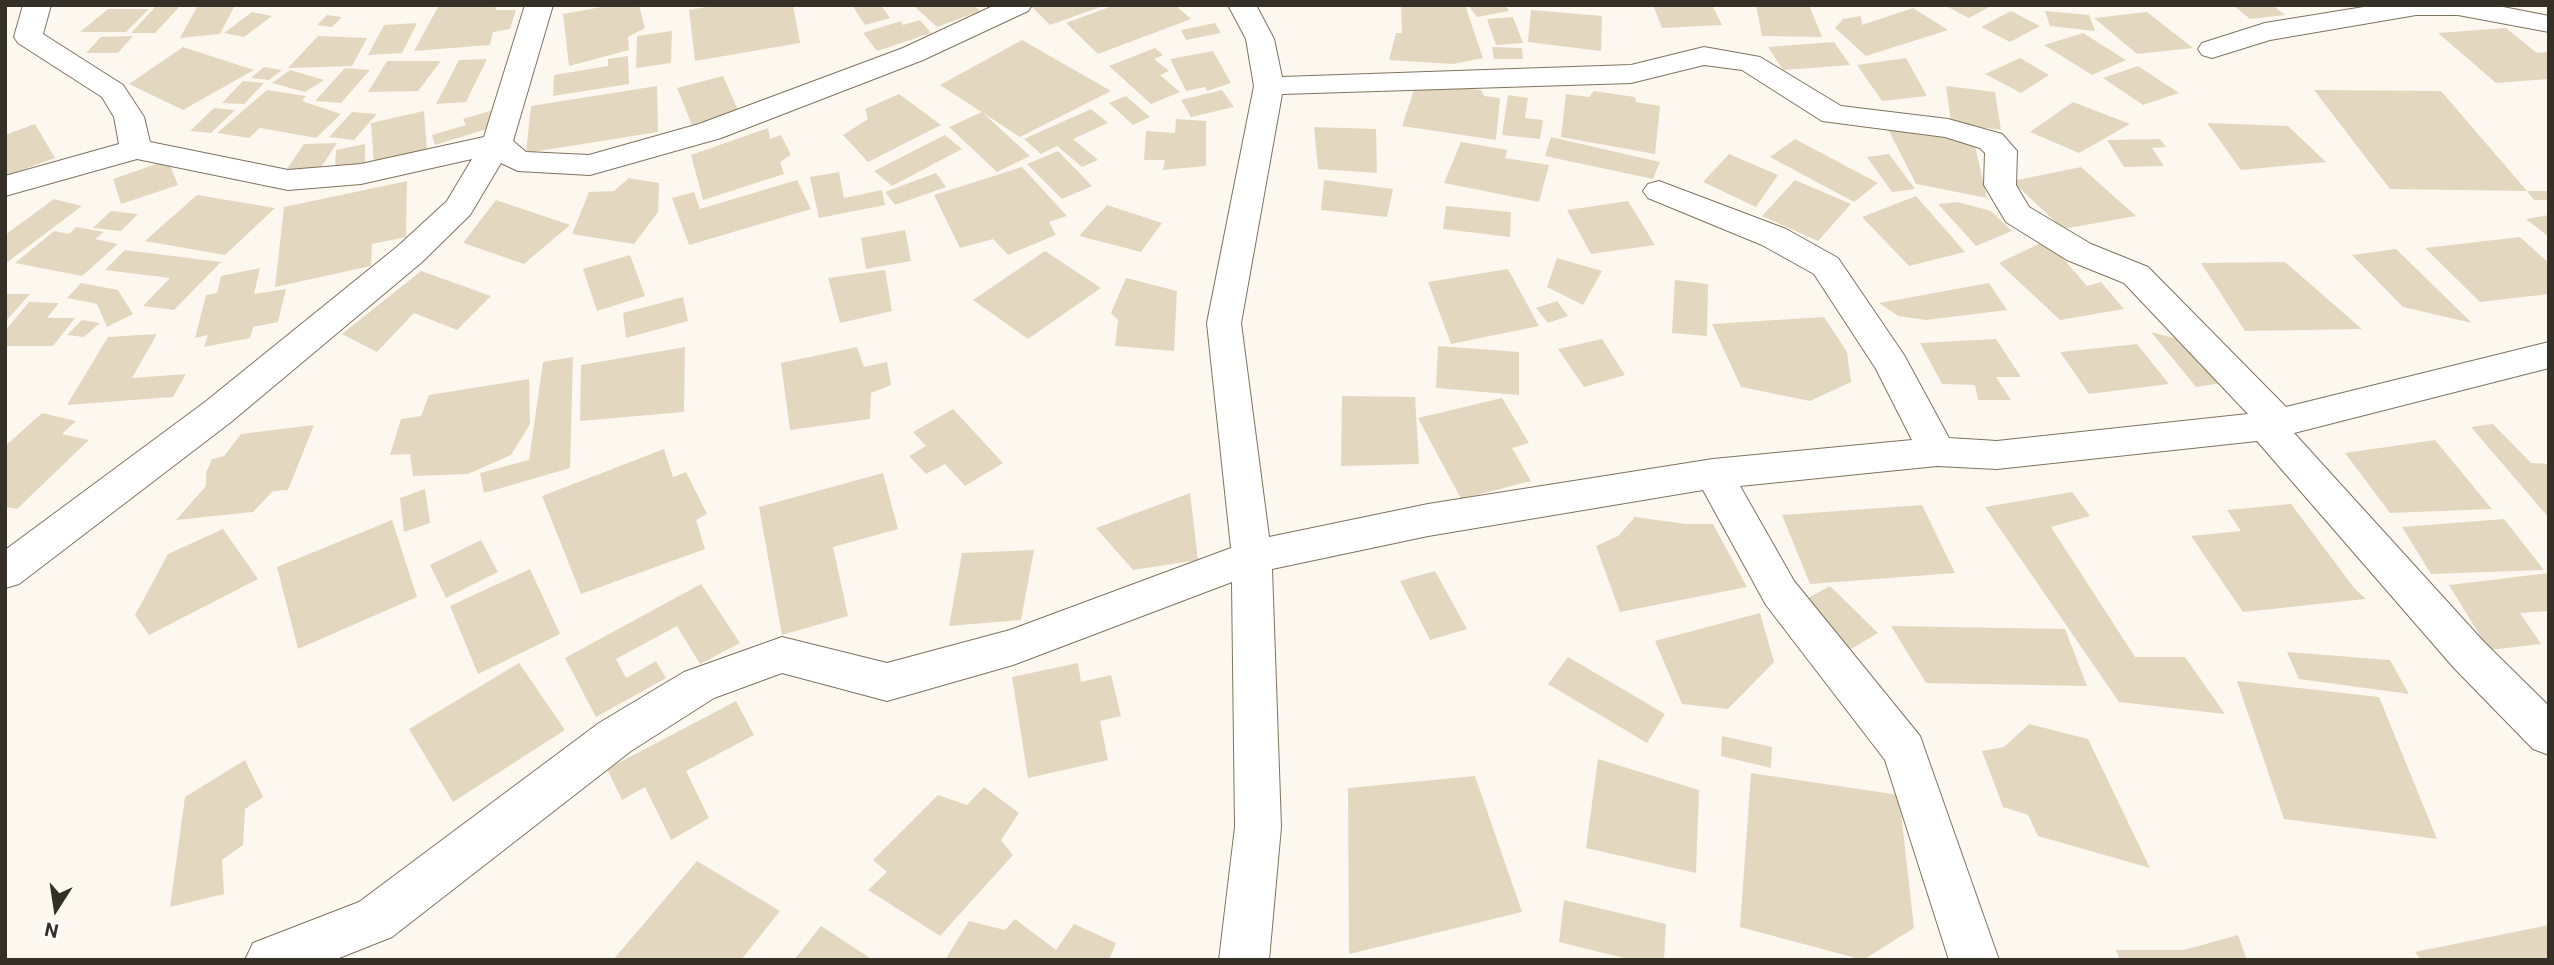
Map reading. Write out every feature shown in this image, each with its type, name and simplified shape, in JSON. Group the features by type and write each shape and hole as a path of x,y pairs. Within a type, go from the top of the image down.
{"street":[{"path":"37,5 28,37 113,91 129,117 136,149"},
{"path":"5,572 218,412 410,254 459,208 497,144 539,5"},
{"path":"497,144 518,161 590,165 710,131 913,54 1018,5"},
{"path":"1242,5 1260,39 1269,86 1224,323 1252,557 1258,827 1244,960"},
{"path":"2212,49 2264,32 2416,7 2458,7 2549,24"},
{"path":"1269,86 1631,74 1704,56 1750,63 1833,114 1948,128 1990,141 2001,151 2000,185 2017,214 2079,252 2136,275 2272,424 2469,655 2549,735"},
{"path":"5,186 136,149 288,180 361,174 497,144"},
{"path":"1659,191 1774,237 1826,266 1891,364 1937,452"},
{"path":"270,960 375,920 615,737 699,685 782,654 887,682 1013,647 1252,557 1428,520 1713,474 1937,452 1997,455 2272,424 2549,355"},
{"path":"1713,474 1780,593 1903,750 1974,960"}],"building":[{"path":"157,5 181,5 155,33 131,33"},
{"path":"235,5 220,34 180,38 197,7"},
{"path":"439,5 495,5 496,10 516,10 510,29 493,32 490,45 414,51"},
{"path":"612,5 639,5 645,28 628,37 629,50 569,66 563,14"},
{"path":"717,5 793,5 800,43 695,61 689,10"},
{"path":"852,5 881,5 890,18 865,25"},
{"path":"913,5 974,5 980,11 937,27"},
{"path":"1115,5 1175,5 1191,19 1098,54 1066,23"},
{"path":"1401,5 1465,5 1483,58 1453,64 1389,60 1396,33 1402,33"},
{"path":"1468,5 1505,5 1509,11 1477,17"},
{"path":"1653,5 1712,5 1722,25 1662,28"},
{"path":"1756,5 1809,5 1822,37 1762,36"},
{"path":"1944,5 1993,5 1969,18"},
{"path":"2233,5 2272,5 2285,15 2250,19"},
{"path":"1031,6 1103,6 1050,25"},
{"path":"1913,8 1948,30 1866,56 1835,28 1843,19 1861,16 1862,25"},
{"path":"108,9 149,9 126,32 80,32"},
{"path":"1531,10 1602,16 1601,51 1528,42"},
{"path":"2011,11 2040,26 2010,42 1981,27"},
{"path":"2045,11 2089,15 2095,31 2050,26"},
{"path":"252,12 272,16 244,37 224,33"},
{"path":"2147,12 2193,48 2137,54 2094,18"},
{"path":"327,15 342,17 332,27 317,25"},
{"path":"1513,17 1523,43 1496,45 1487,19"},
{"path":"920,20 931,33 877,51 863,33 901,21 903,25"},
{"path":"417,23 402,53 368,55 384,25"},
{"path":"1215,23 1221,33 1186,40 1181,30"},
{"path":"2506,28 2537,53 2549,52 2549,79 2496,83 2438,33"},
{"path":"672,31 671,63 636,68 637,36"},
{"path":"2083,33 2126,60 2092,75 2044,45"},
{"path":"133,36 118,53 86,53 101,37"},
{"path":"318,36 367,38 352,66 288,68"},
{"path":"1022,40 1111,91 1020,137 940,85"},
{"path":"1834,42 1850,65 1783,70 1768,47"},
{"path":"183,47 254,70 183,110 129,84"},
{"path":"1492,47 1522,48 1523,59 1494,59"},
{"path":"1155,48 1163,55 1154,59 1169,71 1160,75 1180,92 1151,104 1109,66"},
{"path":"1213,51 1231,83 1207,91 1205,87 1186,91 1170,59"},
{"path":"628,56 629,84 553,96 554,75 608,66 608,59"},
{"path":"1906,58 1927,96 1882,101 1857,65"},
{"path":"2020,58 2049,75 2021,93 1985,74"},
{"path":"487,59 466,102 436,104 459,60"},
{"path":"387,61 441,61 418,91 368,92"},
{"path":"2138,66 2179,93 2143,105 2103,78"},
{"path":"264,67 282,70 269,80 251,78"},
{"path":"345,68 370,70 341,103 315,101"},
{"path":"290,70 324,80 305,92 272,83"},
{"path":"723,76 739,112 692,125 677,88"},
{"path":"243,81 264,83 244,104 222,103"},
{"path":"657,86 658,132 526,153 531,106"},
{"path":"1436,86 1481,90 1484,96 1500,98 1496,140 1402,126 1415,87 1431,89"},
{"path":"1946,86 1995,92 2001,130 1951,123"},
{"path":"267,90 306,96 302,101 341,114 316,138 260,128 249,138 217,133"},
{"path":"1222,90 1234,107 1191,117 1181,100"},
{"path":"2314,90 2441,91 2527,191 2390,189"},
{"path":"1594,91 1635,97 1636,102 1660,106 1655,154 1561,137 1566,94 1589,97"},
{"path":"899,94 941,125 868,162 843,135 868,119 865,109"},
{"path":"1508,95 1528,98 1525,118 1543,120 1540,139 1502,135"},
{"path":"1126,96 1150,117 1133,125 1109,103"},
{"path":"2073,102 2130,124 2079,153 2030,132"},
{"path":"214,108 235,110 211,133 190,131"},
{"path":"1091,109 1108,123 1073,139 1098,160 1082,167 1057,146 1041,154 1024,139"},
{"path":"493,110 500,125 435,145 432,135 466,125 463,119"},
{"path":"424,111 427,151 374,164 371,123"},
{"path":"352,112 377,114 354,140 329,137"},
{"path":"982,112 1030,156 997,172 949,127"},
{"path":"1176,119 1206,121 1206,166 1163,170 1165,160 1144,160 1146,131 1175,133"},
{"path":"2207,123 2288,126 2326,162 2241,170"},
{"path":"35,124 55,158 5,176 5,135"},
{"path":"1314,127 1376,129 1377,173 1318,169"},
{"path":"1887,127 1973,137 1987,198 1916,184"},
{"path":"768,128 770,139 781,135 791,155 780,162 784,174 703,200 691,155"},
{"path":"945,135 962,149 892,186 874,171"},
{"path":"1551,137 1660,162 1653,179 1545,156"},
{"path":"1795,139 1878,183 1854,202 1770,157"},
{"path":"2160,139 2166,147 2152,148 2164,166 2124,167 2107,140"},
{"path":"1461,142 1507,150 1505,158 1549,165 1539,202 1444,183"},
{"path":"337,143 320,169 287,169 304,144"},
{"path":"365,144 365,163 335,169 336,150"},
{"path":"1058,151 1092,186 1062,199 1027,164"},
{"path":"1729,154 1778,175 1756,207 1703,182"},
{"path":"1889,154 1915,189 1892,192 1867,157"},
{"path":"168,160 178,185 121,204 113,179"},
{"path":"1022,167 1067,216 1049,222 1056,235 1008,255 993,239 960,248 934,195"},
{"path":"2081,167 2136,216 2063,229 2012,181"},
{"path":"839,172 844,198 882,190 885,205 819,218 810,177"},
{"path":"936,173 946,187 895,205 885,192"},
{"path":"629,178 659,183 658,212 634,244 572,234 589,192 614,191"},
{"path":"797,180 811,209 689,245 672,198 694,192 700,209"},
{"path":"1324,180 1393,189 1387,217 1321,210"},
{"path":"1795,180 1851,204 1818,241 1762,216"},
{"path":"407,181 406,237 372,244 371,266 275,287 284,207"},
{"path":"2527,191 2549,191 2549,200 2534,200"},
{"path":"197,195 275,208 225,255 145,241"},
{"path":"1916,196 1965,252 1909,266 1862,217"},
{"path":"54,199 82,206 5,264 5,235"},
{"path":"496,200 570,225 524,264 463,243"},
{"path":"1628,201 1655,245 1591,254 1567,210"},
{"path":"1958,202 1991,211 2012,231 1976,246 1938,204"},
{"path":"1107,205 1162,223 1141,252 1079,236"},
{"path":"1446,206 1511,212 1510,237 1443,229"},
{"path":"111,211 138,214 121,231 93,228"},
{"path":"2549,215 2549,237 2526,219"},
{"path":"76,227 104,232 95,239 118,244 82,276 15,263 54,231 69,234"},
{"path":"905,230 911,261 866,269 861,238"},
{"path":"2520,237 2549,263 2549,294 2480,302 2425,248"},
{"path":"2047,240 2087,286 2101,282 2124,309 2060,320 1999,263"},
{"path":"2396,249 2472,323 2403,307 2352,255"},
{"path":"125,250 221,262 174,310 143,306 170,278 105,270"},
{"path":"1045,251 1101,288 1028,339 973,300"},
{"path":"630,255 645,296 597,311 583,269"},
{"path":"1557,258 1602,271 1583,305 1547,287"},
{"path":"2285,262 2362,329 2245,331 2201,263"},
{"path":"260,268 254,294 286,289 278,322 253,327 250,338 204,347 208,335 195,338 206,295 217,293 221,276"},
{"path":"1508,269 1539,326 1451,344 1428,282"},
{"path":"885,270 892,311 840,323 828,278"},
{"path":"421,271 491,296 457,330 414,313 377,352 342,334"},
{"path":"1126,278 1177,291 1174,351 1115,346 1118,320 1111,313"},
{"path":"1675,280 1708,284 1707,336 1672,333"},
{"path":"81,283 118,290 133,314 107,327 97,304 67,298"},
{"path":"1989,283 2007,310 1926,320 1898,316 1879,303"},
{"path":"5,294 30,294 5,322"},
{"path":"683,297 688,321 626,338 623,313"},
{"path":"1557,301 1568,316 1548,323 1536,308"},
{"path":"29,302 59,303 47,318 75,318 53,346 5,346 5,331"},
{"path":"1824,317 1847,352 1851,382 1810,401 1741,387 1712,324"},
{"path":"82,320 100,323 84,337 67,335"},
{"path":"2151,332 2193,343 2227,382 2196,387"},
{"path":"157,334 132,378 186,374 173,397 67,405 108,337"},
{"path":"1602,339 1625,375 1584,387 1558,349"},
{"path":"1996,339 2021,377 1996,377 2011,400 1978,400 1975,385 1942,384 1920,343"},
{"path":"2137,344 2169,384 2089,394 2060,352"},
{"path":"1438,346 1519,352 1519,395 1436,388"},
{"path":"685,347 684,412 580,421 581,365"},
{"path":"857,347 864,367 887,362 891,385 871,393 870,419 790,430 781,363"},
{"path":"573,357 570,468 484,493 480,473 529,460 543,362"},
{"path":"529,379 530,424 511,455 468,474 413,476 410,454 390,455 401,419 421,416 429,395"},
{"path":"1342,396 1415,397 1419,464 1341,466"},
{"path":"1502,398 1529,443 1512,448 1531,481 1461,499 1418,418"},
{"path":"953,409 1003,463 965,486 945,464 926,474 909,456 926,446 913,432"},
{"path":"42,413 76,421 62,434 89,440 17,509 5,507 5,446"},
{"path":"2493,424 2531,463 2549,464 2549,518 2471,427"},
{"path":"314,425 288,490 273,491 253,512 176,520 206,486 206,473 212,459 224,456 241,434"},
{"path":"2435,440 2492,509 2390,513 2345,453"},
{"path":"664,449 673,477 686,472 707,514 696,520 705,549 581,594 542,496"},
{"path":"883,473 898,529 833,547 848,616 782,635 759,507"},
{"path":"425,489 430,523 404,532 400,498"},
{"path":"2072,492 2090,516 2051,527 2135,657 2185,657 2225,714 2119,702 1985,507"},
{"path":"1190,493 1198,560 1133,570 1096,528"},
{"path":"2291,504 2355,589 2366,599 2243,612 2191,536 2241,531 2227,510"},
{"path":"1922,505 1955,573 1810,584 1782,515"},
{"path":"1635,517 1686,524 1713,524 1747,587 1620,612 1596,546 1618,536"},
{"path":"2504,519 2544,570 2431,574 2402,527"},
{"path":"392,520 417,597 298,649 277,567"},
{"path":"223,529 258,579 149,635 135,615 168,554"},
{"path":"481,540 498,572 446,598 430,565"},
{"path":"1034,550 1021,620 949,626 962,553"},
{"path":"530,569 560,634 478,674 450,606"},
{"path":"1435,571 1467,629 1430,640 1400,581"},
{"path":"2549,573 2549,611 2520,613 2541,644 2489,650 2449,585"},
{"path":"701,584 740,643 700,664 677,626 616,659 626,678 656,661 666,678 596,717 565,658"},
{"path":"1830,586 1878,633 1846,652 1797,604"},
{"path":"1760,613 1774,662 1728,709 1682,704 1655,641"},
{"path":"1891,626 2065,629 2087,686 1926,683"},
{"path":"2287,652 2390,660 2409,694 2299,679"},
{"path":"1568,657 1665,714 1647,743 1548,684"},
{"path":"519,663 565,730 453,802 409,729"},
{"path":"1078,663 1081,682 1111,675 1121,716 1100,721 1108,760 1028,778 1012,677"},
{"path":"2237,681 2379,697 2437,839 2284,819"},
{"path":"736,701 754,735 686,771 709,818 671,840 645,787 622,800 607,769"},
{"path":"2029,724 2088,739 2150,868 2038,836 2028,815 2003,807 1982,751 2004,747"},
{"path":"1722,736 1772,747 1771,768 1721,756"},
{"path":"1598,759 1699,790 1696,873 1586,848"},
{"path":"245,760 263,797 245,809 243,845 222,860 224,894 170,907 185,797"},
{"path":"1751,773 1899,795 1914,928 1863,960 1740,927"},
{"path":"1475,776 1522,912 1349,954 1348,788"},
{"path":"984,787 1019,813 1001,840 1013,855 940,936 868,890 887,872 873,860 938,795 967,805"},
{"path":"697,861 780,911 741,960 613,960"},
{"path":"1564,900 1666,924 1664,960 1632,960 1559,942"},
{"path":"1015,919 1056,950 1074,924 1116,943 1109,960 945,960 969,921 1005,930"},
{"path":"2549,925 2549,960 2421,960 2415,952"},
{"path":"821,926 873,960 794,960"},
{"path":"2238,935 2247,960 2120,960 2116,950 2184,950"}]}
